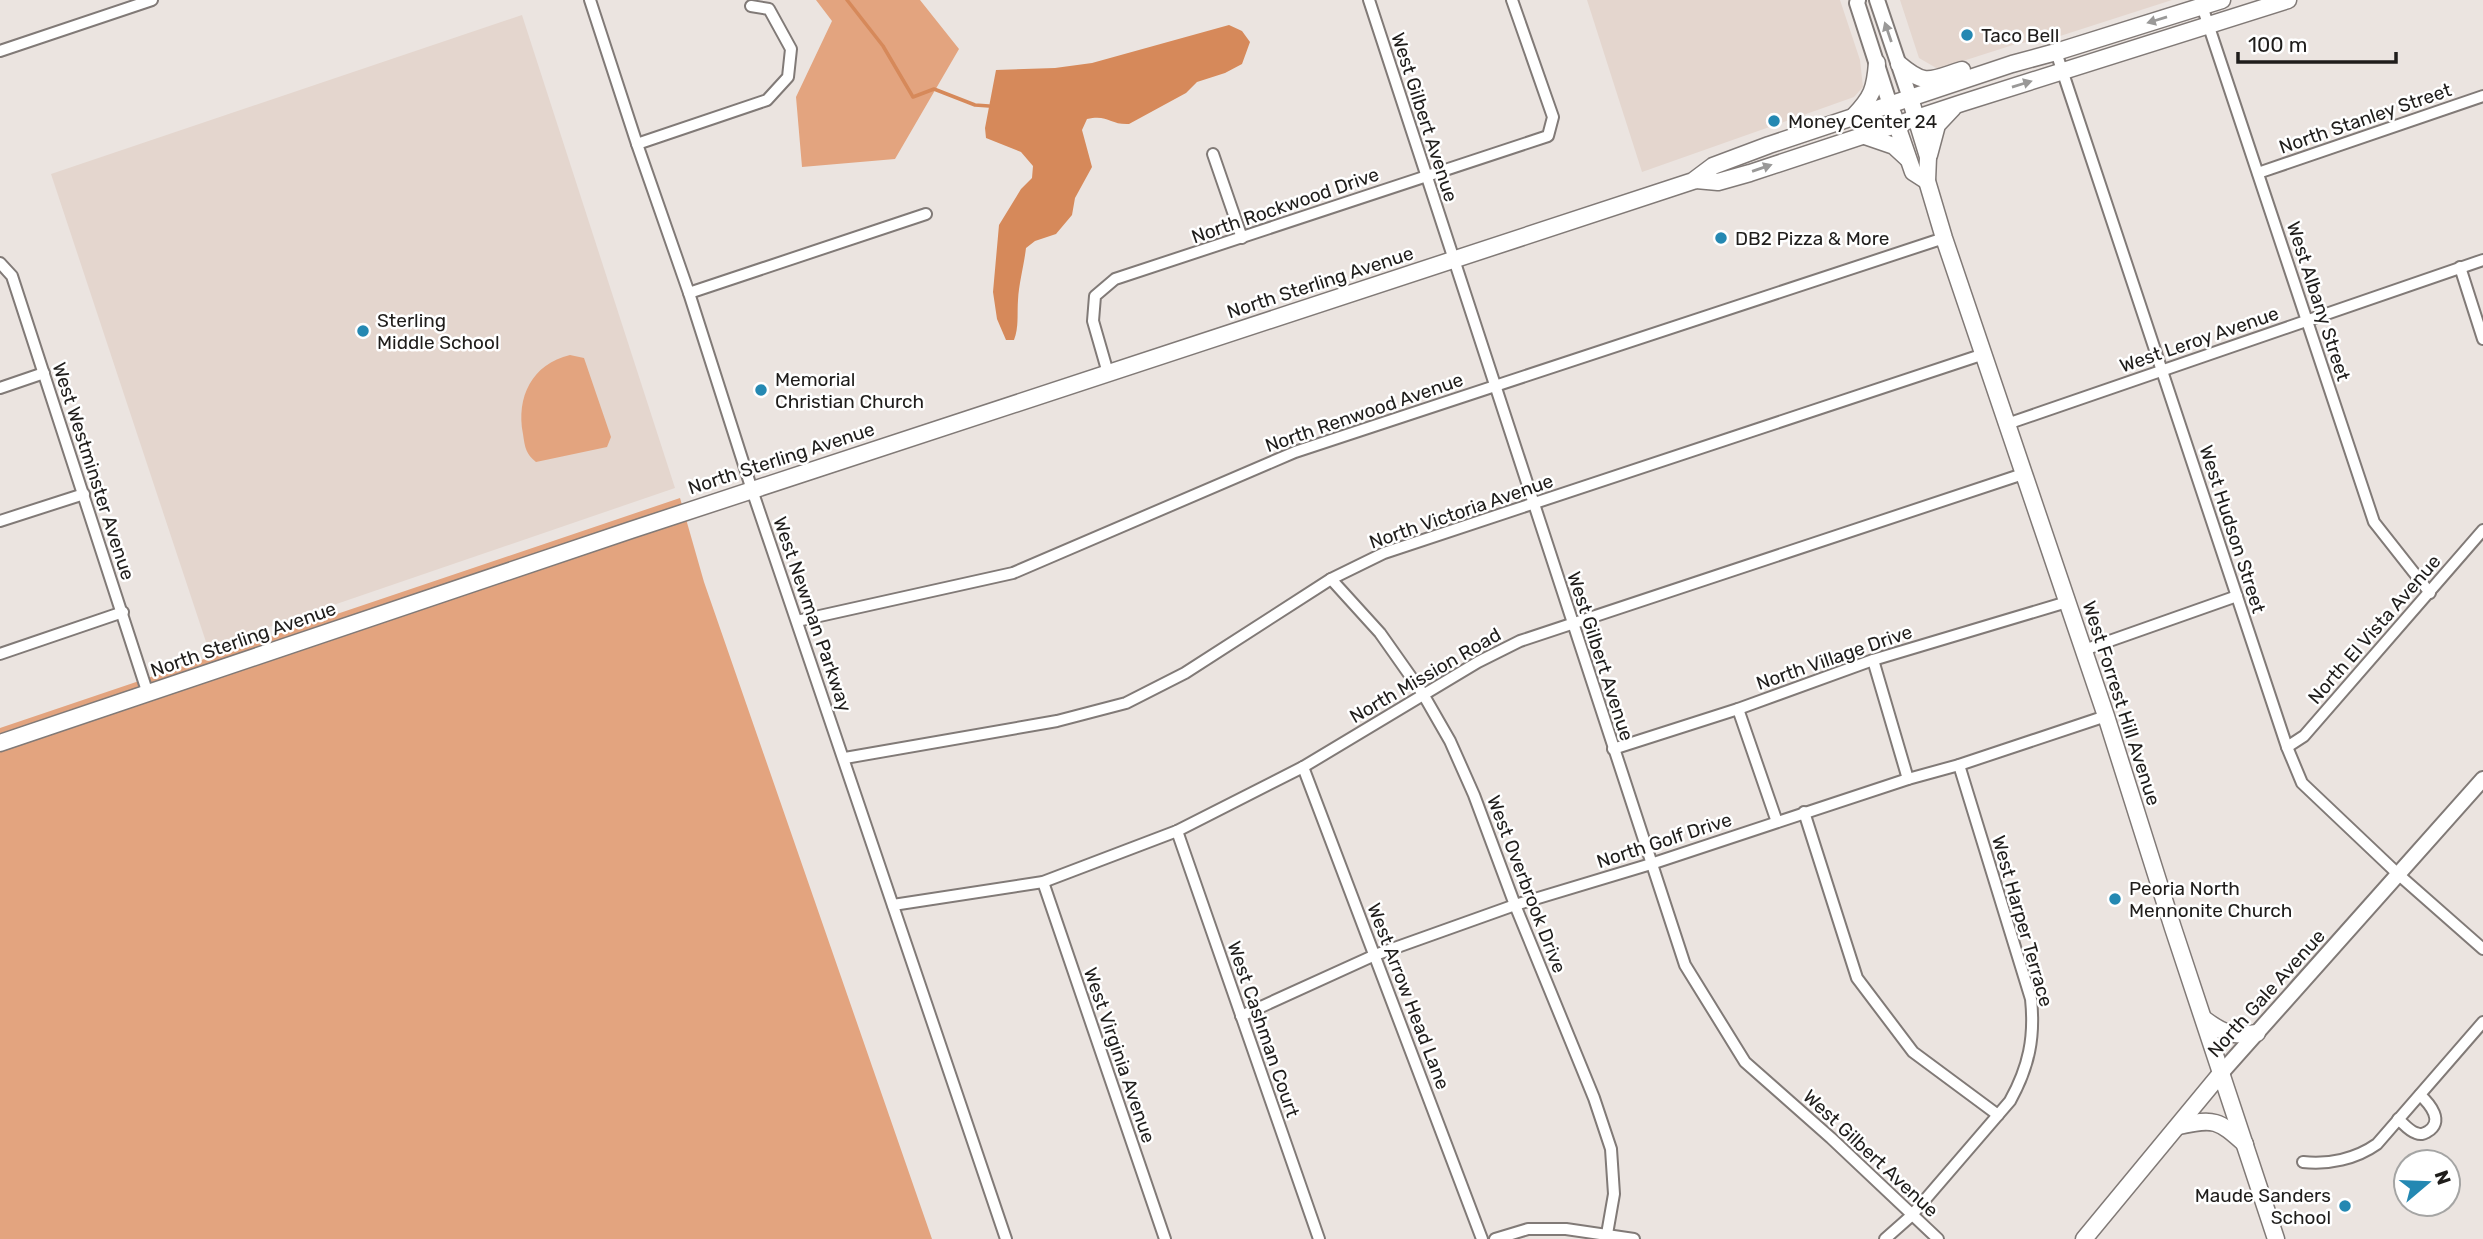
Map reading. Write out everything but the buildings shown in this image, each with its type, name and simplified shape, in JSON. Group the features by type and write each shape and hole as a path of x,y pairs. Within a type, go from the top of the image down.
{"main road":[{"name":"North Sterling Avenue","path":"0,743 752,490 1696,180 1713,166 1853,117 2012,64 2222,0"},
{"name":"North Sterling Avenue","path":"1696,180 1718,182 2288,0"},
{"path":"1853,117 1871,97 1876,84 1877,63"},
{"path":"1899,64 1912,75 1927,81 1985,63 2012,64"},
{"name":"West Forrest Hill Avenue","path":"1910,98 1928,157 1927,181 1944,238 2106,716 2173,929 2276,1239"},
{"path":"1928,157 1937,125 1957,104"},
{"name":"West Forrest Hill Avenue","path":"1890,105 1913,172 1927,181"},
{"path":"1862,135 1894,146 1909,159"},
{"path":"2204,1020 2228,1034 2239,1036 2257,1033"},
{"name":"North Gale Avenue","path":"2084,1239 2222,1072"},
{"path":"2179,1126 2204,1120 2223,1124 2245,1144"}],"street":[{"path":"0,51 152,0"},
{"name":"West Newman Parkway","path":"590,0 752,490 1006,1239"},
{"name":"West Gilbert Avenue","path":"1369,0 1685,965 1745,1062 1831,1138 1938,1239"},
{"name":"North Rockwood Drive","path":"1108,373 1093,321 1095,296 1115,279 1548,136 1553,117 1512,0"},
{"name":"West Forrest Hill Avenue","path":"1858,0 1890,105"},
{"name":"West Forrest Hill Avenue","path":"1877,0 1910,98"},
{"path":"637,144 767,100 788,77 791,49 768,9 751,6"},
{"name":"West Albany Street","path":"2202,6 2374,522 2430,593"},
{"name":"West Hudson Street","path":"2056,52 2287,747 2302,783 2399,876 2483,949"},
{"name":"North Stanley Street","path":"2258,173 2483,96"},
{"path":"1213,154 1242,238"},
{"path":"689,293 926,215"},
{"name":"North Renwood Avenue","path":"797,621 1013,573 1295,452 1944,238"},
{"name":"West Leroy Avenue","path":"2007,424 2483,260"},
{"name":"West Westminster Avenue","path":"0,263 12,276 148,694"},
{"path":"2460,267 2483,339"},
{"name":"North Victoria Avenue","path":"845,758 1057,721 1126,703 1185,673 1331,579 1384,552 1984,354"},
{"path":"0,388 44,373"},
{"name":"North Mission Road","path":"893,905 1043,882 1177,831 1303,766 1478,662 1520,641 2024,474"},
{"path":"0,522 84,494"},
{"name":"North El Vista Avenue","path":"2287,747 2304,736 2483,530"},
{"name":"West Overbrook Drive","path":"1331,579 1380,633 1423,694 1450,741 1474,795 1515,905 1594,1098 1611,1149 1614,1194 1607,1234"},
{"path":"2084,650 2237,596"},
{"name":"North Village Drive","path":"1613,750 1738,709 1873,660 2067,602"},
{"path":"0,654 123,612"},
{"path":"1873,660 1908,779"},
{"path":"1738,709 1777,822"},
{"name":"North Golf Drive","path":"1241,1016 1375,955 1515,905 1651,864 1804,812 1959,765 2106,716"},
{"name":"West Harper Terrace","path":"1885,1239 1911,1216 2010,1101 2022,1080 2030,1056 2033,1017 2031,999 1959,765"},
{"name":"West Arrow Head Lane","path":"1303,766 1482,1239"},
{"name":"North Gale Avenue","path":"2222,1072 2483,779"},
{"path":"1804,812 1857,978 1913,1052 1998,1115"},
{"name":"West Cashman Court","path":"1177,831 1319,1239"},
{"name":"West Virginia Avenue","path":"1043,882 1165,1239"},
{"path":"2303,1162 2328,1163 2362,1153 2377,1144 2483,1022"},
{"path":"2398,1119 2415,1133 2423,1134 2430,1130 2435,1124 2435,1116 2420,1095"},
{"path":"1495,1239 1528,1229 1566,1229 1634,1239"}],"shaded area":[{"path":"816,0 920,0 959,49 895,159 802,167 796,97 832,21"},
{"path":"1587,0 1840,0 1860,60 1863,87 1854,97 1642,172"},
{"path":"1900,0 2172,0 2057,37 2016,44 1938,69 1919,58"},
{"name":"Sterling Middle School","path":"522,15 675,488 208,648 51,174"},
{"path":"1229,25 1242,31 1250,42 1242,64 1197,82 1186,93 1129,124 1100,118 1087,119 1082,130 1092,167 1075,198 1072,215 1056,234 1035,241 1026,248 1016,335 1014,340 1006,340 997,319 993,292 999,225 1021,189 1032,178 1033,166 1021,152 986,138 985,128 996,70 1055,68 1092,63"},
{"path":"570,355 584,358 611,437 607,447 536,462 525,447 521,420 525,395 537,374 546,366"},
{"path":"680,498 704,582 932,1239 0,1239 0,728"}],"waterway":[{"path":"847,0 883,46 913,97 934,89 975,105 989,106"}],"place":[{"name":"Taco Bell","path":"1967,35"},
{"name":"Money Center 24","path":"1774,121"},
{"name":"DB2 Pizza & More","path":"1721,238"},
{"name":"Sterling Middle School","path":"363,331"},
{"name":"Memorial Christian Church","path":"761,390"},
{"name":"Peoria North Mennonite Church","path":"2115,899"},
{"name":"Maude Sanders School","path":"2345,1206"}]}
